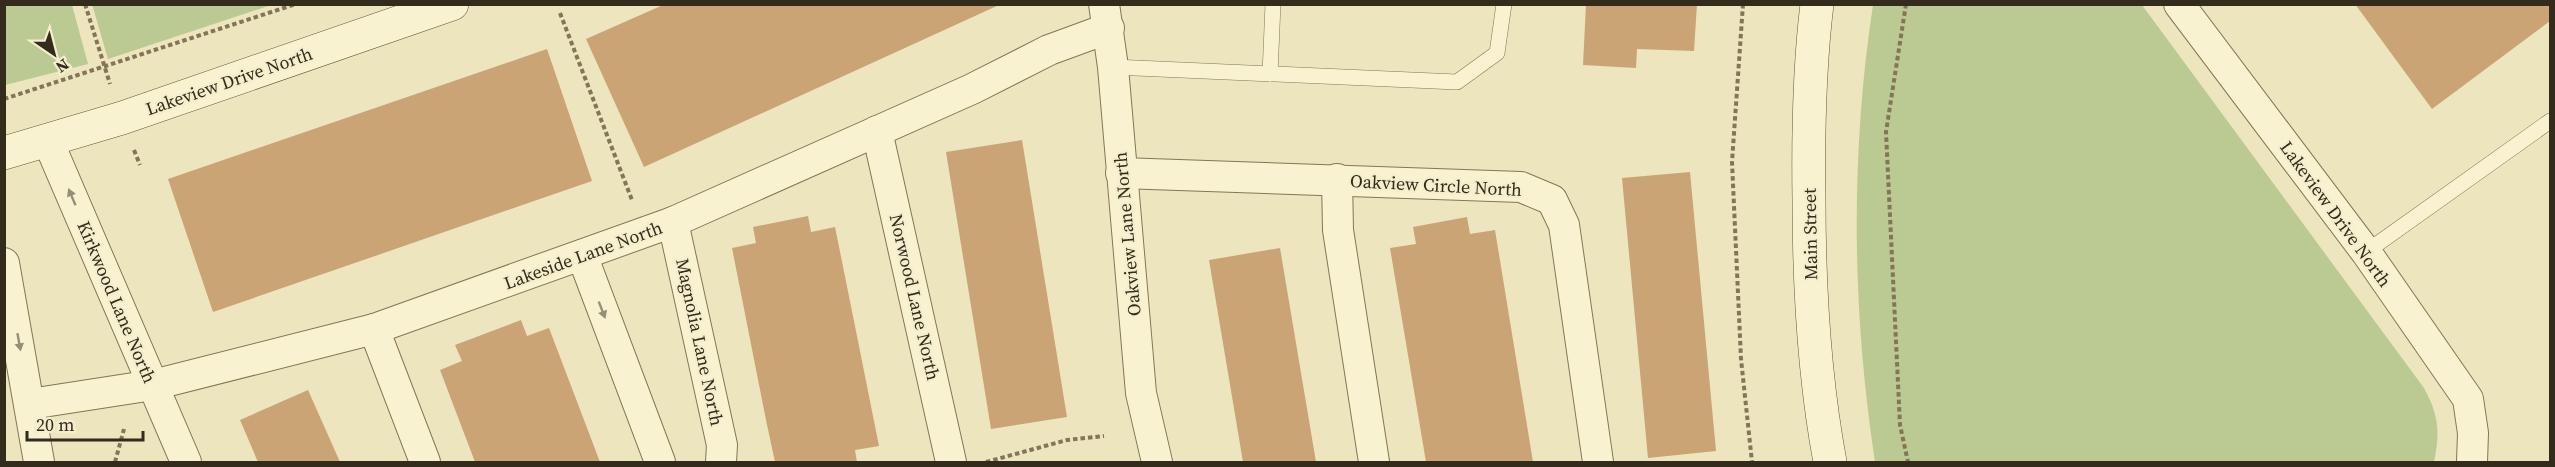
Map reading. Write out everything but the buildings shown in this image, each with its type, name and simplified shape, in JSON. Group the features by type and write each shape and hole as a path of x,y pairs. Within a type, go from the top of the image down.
{"street":[{"name":"Lakeview Drive North","path":"4,153 122,118 452,4"},
{"name":"Main Street","path":"1816,4 1810,96 1809,264 1822,417 1830,462"},
{"name":"Lakeview Drive North","path":"2179,4 2366,252 2468,399 2473,433 2472,462"},
{"name":"Oakview Lane North","path":"1106,16 1113,67 1142,393 1157,462"},
{"name":"Lakeside Lane North","path":"30,404 153,385 374,328 582,255 673,222 972,89 1049,50 1106,16"},
{"name":"Norwood Lane North","path":"877,131 951,462"},
{"name":"Kirkwood Lane North","path":"48,141 186,462"},
{"name":"Oakview Circle North","path":"1121,174 1521,186 1552,200 1564,225 1598,462"},
{"path":"1337,179 1338,230 1374,462"},
{"name":"Magnolia Lane North","path":"673,222 722,445 721,462"},
{"path":"582,255 660,462"},
{"path":"4,263 39,462"},
{"path":"374,328 425,462"}],"lane":[{"path":"1270,74 1273,4"},
{"path":"1113,67 1457,82 1497,53 1504,4"},
{"path":"2366,252 2550,121"}],"path":[{"path":"85,4 104,68"},
{"path":"4,99 296,4"},
{"path":"1743,4 1732,162 1741,359 1752,462"},
{"path":"1906,4 1886,132 1900,425 1908,462"},
{"path":"560,13 635,207"},
{"path":"115,462 124,429"},
{"path":"986,462 1067,440 1104,436"}],"green space":[{"path":"5,4 72,5 88,64 5,85"},
{"path":"92,4 271,4 271,5 108,59"},
{"path":"1873,5 2142,5 2424,388 2433,407 2437,424 2434,462 1875,462 1862,348 1857,234 1860,119"}]}
